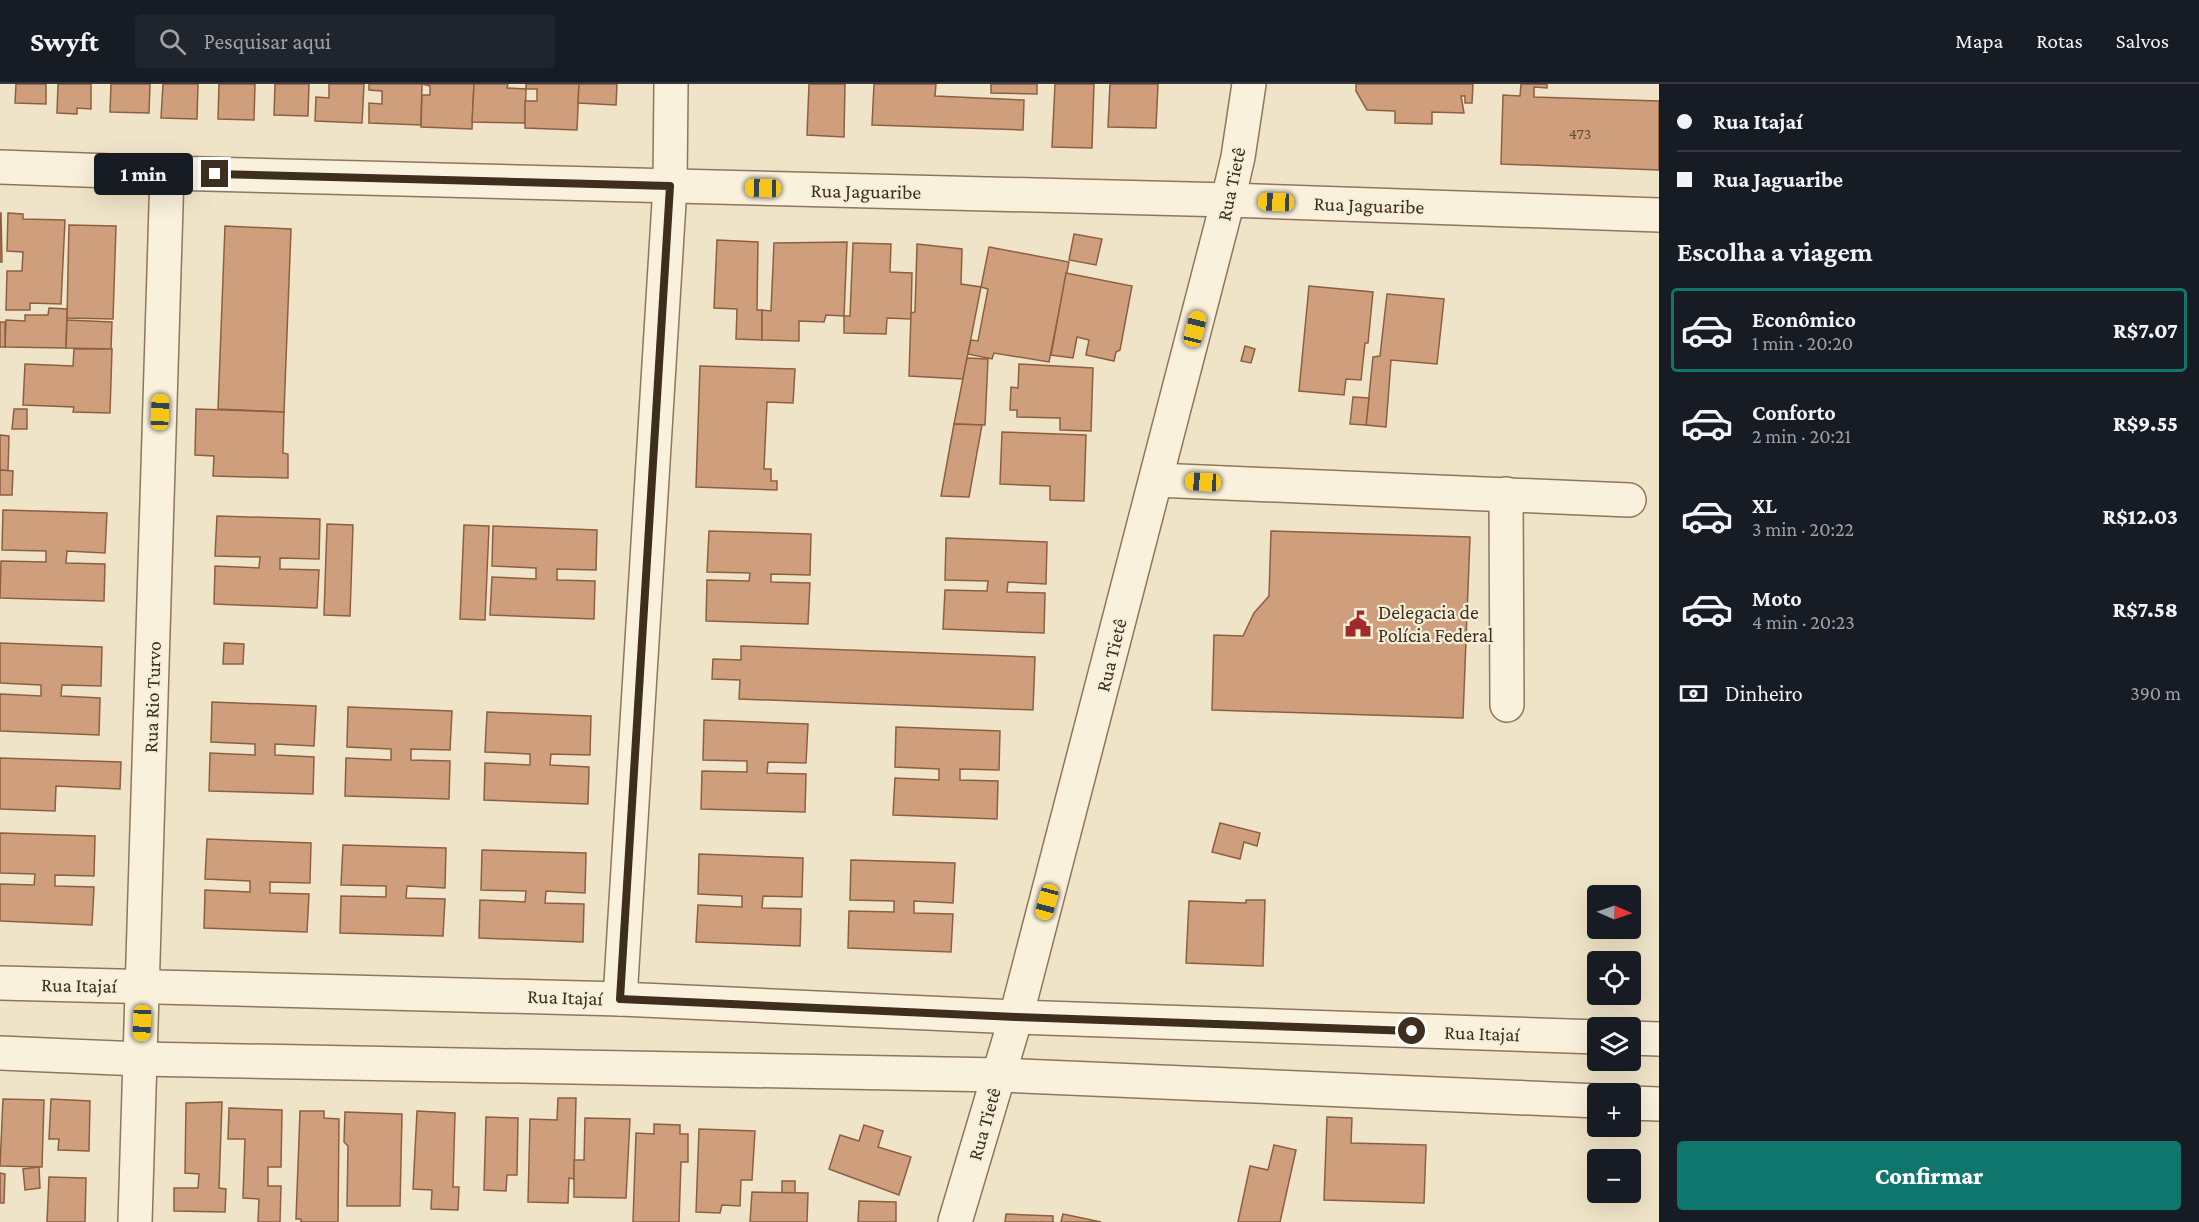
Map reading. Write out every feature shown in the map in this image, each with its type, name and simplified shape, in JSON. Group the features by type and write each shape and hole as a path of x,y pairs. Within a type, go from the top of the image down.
{"street":[{"path":"620,999 670,186 671,84"},
{"name":"Rua Tietê","path":"955,1222 1016,1017 1156,480 1228,200 1238,156 1249,84"},
{"name":"Rua Jaguaribe","path":"0,166 167,173 1228,200 1659,215"},
{"name":"Rua Rio Turvo","path":"135,1222 167,173"},
{"path":"1156,480 1629,500"},
{"path":"1506,494 1507,705"},
{"name":"Rua Itajaí","path":"0,983 620,999 1016,1017 1587,1037"},
{"path":"1641,1038 1659,1039"},
{"path":"0,1053 140,1059 999,1075 1587,1101"},
{"path":"1641,1103 1659,1104"}],"building":[{"path":"16,84 46,84 46,104 15,103"},
{"path":"58,84 91,84 91,109 77,108 77,114 57,113"},
{"path":"111,84 150,84 149,113 110,112"},
{"path":"163,84 198,84 197,119 161,118"},
{"path":"219,84 255,84 254,120 218,119"},
{"path":"275,84 309,84 308,116 274,115"},
{"path":"329,84 364,84 362,123 315,121 316,97 329,98"},
{"path":"369,84 422,84 421,125 369,123 369,103 382,104 382,91 369,90"},
{"path":"422,84 474,84 472,129 421,127 422,95 430,95 430,86"},
{"path":"474,84 508,84 507,88 526,89 525,123 472,122"},
{"path":"526,84 579,84 577,130 525,128 525,101 537,101 537,89 526,89"},
{"path":"579,84 617,84 616,105 578,103"},
{"path":"809,84 845,84 844,137 807,135"},
{"path":"874,84 936,84 935,96 1024,100 1023,130 872,125"},
{"path":"991,84 1037,84 1037,94 991,93"},
{"path":"1055,84 1094,84 1092,148 1052,147"},
{"path":"1110,84 1158,84 1156,128 1108,127"},
{"path":"1356,84 1473,84 1472,103 1465,103 1465,96 1461,96 1464,113 1432,112 1432,124 1395,123 1395,111 1367,110 1356,91"},
{"path":"1521,84 1547,84 1547,88 1534,87 1534,97 1659,101 1659,170 1501,164 1503,95 1520,96"},
{"path":"1,213 2,262 0,262"},
{"path":"8,213 23,214 23,219 65,220 61,304 30,303 30,310 6,310 7,271 22,271 23,252 7,251"},
{"path":"69,225 116,226 113,319 67,318"},
{"path":"225,226 291,229 284,412 218,409"},
{"path":"1074,234 1102,239 1096,265 1069,260"},
{"path":"717,240 758,242 757,310 762,310 762,340 736,339 737,309 714,308"},
{"path":"847,242 844,316 826,315 824,322 799,321 799,341 762,340 762,310 771,311 774,243"},
{"path":"853,243 891,244 890,272 912,273 911,319 887,318 886,334 844,333 844,316 850,316"},
{"path":"917,244 962,249 961,284 981,287 963,379 909,376 911,313 915,312"},
{"path":"989,247 1069,262 1049,362 994,353 992,359 968,354 971,340 978,341 988,289 981,287"},
{"path":"1066,273 1132,286 1120,350 1116,352 1114,361 1086,355 1089,340 1077,337 1073,358 1051,355"},
{"path":"1309,286 1373,292 1368,343 1365,343 1361,380 1346,379 1344,395 1299,391"},
{"path":"1387,294 1444,299 1437,364 1391,360 1386,427 1366,425 1373,357 1380,356"},
{"path":"49,308 67,309 66,348 5,347 6,320 25,321 25,315 48,315"},
{"path":"67,320 112,322 111,349 66,348"},
{"path":"0,322 5,322 5,347 0,347"},
{"path":"1245,346 1255,349 1251,363 1241,361"},
{"path":"74,349 112,349 110,413 73,412 74,407 23,405 25,364 73,366"},
{"path":"967,358 988,359 985,425 954,424"},
{"path":"1019,364 1093,368 1091,431 1060,430 1060,418 1017,417 1017,410 1010,410 1011,387 1018,388"},
{"path":"700,366 795,369 793,403 767,402 764,469 771,469 771,481 777,481 777,490 696,487"},
{"path":"1353,397 1369,398 1366,425 1350,424"},
{"path":"14,409 27,409 27,429 12,429"},
{"path":"196,409 284,412 283,453 288,454 288,478 213,476 214,456 195,455"},
{"path":"954,424 982,425 969,497 941,496"},
{"path":"1002,432 1086,435 1084,501 1050,500 1050,486 1000,484"},
{"path":"0,435 9,436 8,471 0,470"},
{"path":"0,470 13,471 12,495 0,495"},
{"path":"3,510 107,513 105,553 67,551 66,563 105,564 104,601 0,598 1,561 46,562 46,551 2,550"},
{"path":"217,516 320,519 319,559 280,558 280,569 319,570 317,608 214,604 215,566 259,568 260,557 215,556"},
{"path":"327,524 353,525 350,616 324,615"},
{"path":"464,525 489,526 485,620 460,619"},
{"path":"493,526 597,530 596,570 557,569 557,580 595,581 594,619 490,615 492,577 536,579 536,568 492,566"},
{"path":"709,531 811,534 810,575 771,574 771,582 810,583 808,624 706,621 707,580 749,581 750,573 707,572"},
{"name":"Delegacia de Polícia Federal","path":"1271,531 1470,537 1463,718 1212,710 1214,635 1243,636 1254,613 1269,596"},
{"path":"946,538 1047,542 1046,584 1008,582 1007,592 1045,593 1044,633 943,629 945,590 987,591 988,581 945,580"},
{"path":"0,643 102,647 101,686 62,685 61,696 100,698 99,735 0,731 0,694 41,696 41,685 0,683"},
{"path":"224,643 244,644 243,664 223,664"},
{"path":"741,646 1035,657 1033,710 739,699 740,680 712,679 713,659 741,660"},
{"path":"212,702 316,706 314,746 275,744 275,755 314,757 313,794 209,791 210,753 255,755 255,744 211,742"},
{"path":"348,707 452,711 450,750 411,749 411,760 450,761 449,799 345,796 346,758 391,760 391,749 347,747"},
{"path":"487,712 591,716 590,755 551,754 550,765 589,767 588,804 484,800 485,763 530,765 530,754 485,752"},
{"path":"704,720 808,724 806,763 768,762 767,773 806,774 805,812 701,809 702,771 747,772 747,761 703,760"},
{"path":"896,727 1000,731 999,770 960,769 960,780 998,781 997,819 893,815 895,778 939,780 939,769 895,767"},
{"path":"0,758 121,762 120,789 56,786 55,811 0,809"},
{"path":"1220,823 1260,833 1257,846 1244,842 1240,859 1212,852"},
{"path":"0,833 95,836 94,876 55,875 55,886 94,887 92,925 0,921 0,884 34,885 35,874 0,873"},
{"path":"207,839 311,843 310,883 270,882 270,893 309,894 307,932 204,928 205,890 250,892 250,881 205,879"},
{"path":"343,845 446,848 445,888 407,886 406,898 445,899 443,936 340,933 341,896 386,897 386,886 341,885"},
{"path":"482,850 586,853 585,893 546,891 545,903 584,904 583,942 479,938 480,900 525,902 526,891 481,890"},
{"path":"699,854 803,858 802,897 763,896 762,908 801,909 800,946 696,942 698,905 742,907 742,896 698,894"},
{"path":"851,860 955,863 953,903 914,901 914,913 953,914 951,952 848,948 849,911 894,912 894,901 850,900"},
{"path":"1246,900 1265,900 1263,966 1186,963 1189,901 1246,903"},
{"path":"558,1098 576,1098 574,1179 569,1178 568,1203 528,1202 530,1119 557,1120"},
{"path":"3,1099 44,1100 42,1167 0,1166"},
{"path":"51,1099 90,1101 89,1151 58,1150 59,1139 49,1139"},
{"path":"222,1102 219,1188 226,1189 225,1212 174,1211 174,1188 198,1188 199,1174 185,1173 186,1103"},
{"path":"229,1108 282,1110 281,1167 268,1167 268,1186 281,1186 280,1222 258,1222 259,1199 243,1198 245,1139 228,1139"},
{"path":"300,1111 324,1111 324,1118 339,1119 338,1222 301,1222 301,1219 296,1219"},
{"path":"417,1111 455,1113 453,1187 459,1187 458,1210 431,1209 432,1190 413,1189"},
{"path":"345,1112 402,1114 400,1206 347,1206 348,1146 344,1142"},
{"path":"486,1117 518,1118 517,1175 507,1175 506,1191 484,1190"},
{"path":"1327,1117 1352,1118 1351,1143 1426,1145 1424,1203 1324,1200"},
{"path":"585,1118 630,1119 626,1198 574,1197 574,1160 584,1160"},
{"path":"654,1124 680,1125 680,1134 688,1134 688,1162 681,1162 679,1222 633,1222 636,1133 654,1134"},
{"path":"864,1125 883,1131 878,1147 911,1157 899,1195 829,1169 840,1135 859,1141"},
{"path":"699,1129 755,1131 752,1180 741,1180 740,1206 722,1205 720,1213 696,1212"},
{"path":"1274,1145 1296,1150 1280,1222 1238,1222 1250,1166 1268,1170"},
{"path":"39,1167 40,1188 25,1190 23,1169"},
{"path":"0,1173 5,1174 4,1203 0,1203"},
{"path":"49,1177 86,1178 85,1222 47,1222"},
{"path":"782,1181 795,1181 795,1193 782,1193"},
{"path":"752,1192 808,1193 807,1222 750,1222"},
{"path":"859,1201 896,1202 896,1222 858,1222"},
{"path":"1006,1214 1053,1216 1053,1222 1005,1222"},
{"path":"1063,1214 1101,1222 1061,1222"}],"place":[{"name":"Delegacia de Polícia Federal","path":"1358,624"}],"route":[{"path":"215,174 670,186 620,999 1016,1017 1412,1031"}]}
